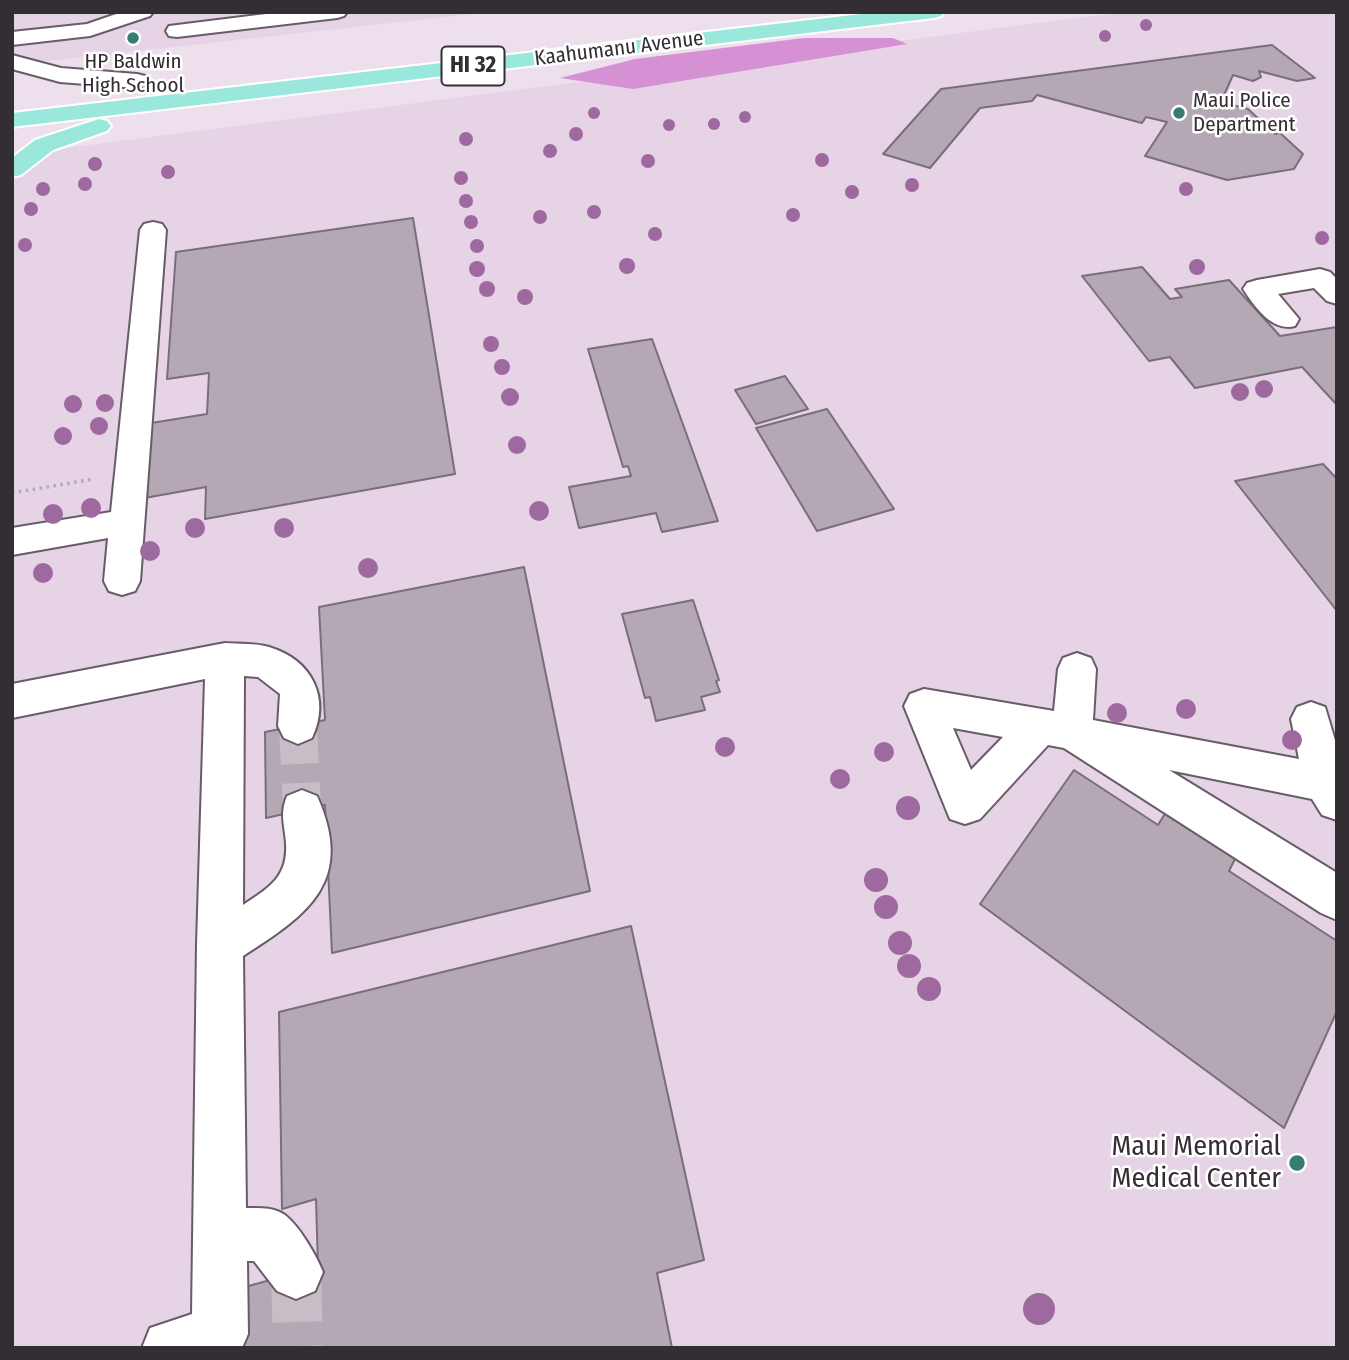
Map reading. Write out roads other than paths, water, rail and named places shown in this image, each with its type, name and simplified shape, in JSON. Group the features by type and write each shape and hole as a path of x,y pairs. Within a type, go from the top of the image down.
{"main road":[{"name":"Kaahumanu Avenue","path":"12,120 934,12"},
{"path":"40,91 164,78"},
{"path":"12,170 44,145 90,128 250,92"}],"lane":[{"path":"12,39 90,30 143,12"},
{"path":"177,31 231,18 337,12"},
{"path":"12,62 60,75 136,81"},
{"path":"122,581 153,230"},
{"path":"1285,319 1257,289 1320,278 1337,295"},
{"path":"12,542 127,522"},
{"path":"12,701 225,659 266,662 298,686 298,726"},
{"path":"202,1343 220,1236 219,944 225,659"},
{"path":"1055,730 1077,669"},
{"path":"1055,730 1331,792 1311,719"},
{"path":"1055,730 1337,898"},
{"path":"219,944 283,904 306,874 308,843 302,810"},
{"path":"220,1236 267,1234 296,1272"}],"tunnel":[{"path":"298,726 302,810"},
{"path":"296,1272 298,1348"}],"place":[{"name":"HP Baldwin High School","path":"133,38"},
{"name":"Maui Police Department","path":"1179,113"},
{"name":"Maui Memorial Medical Center","path":"1297,1163"}]}
